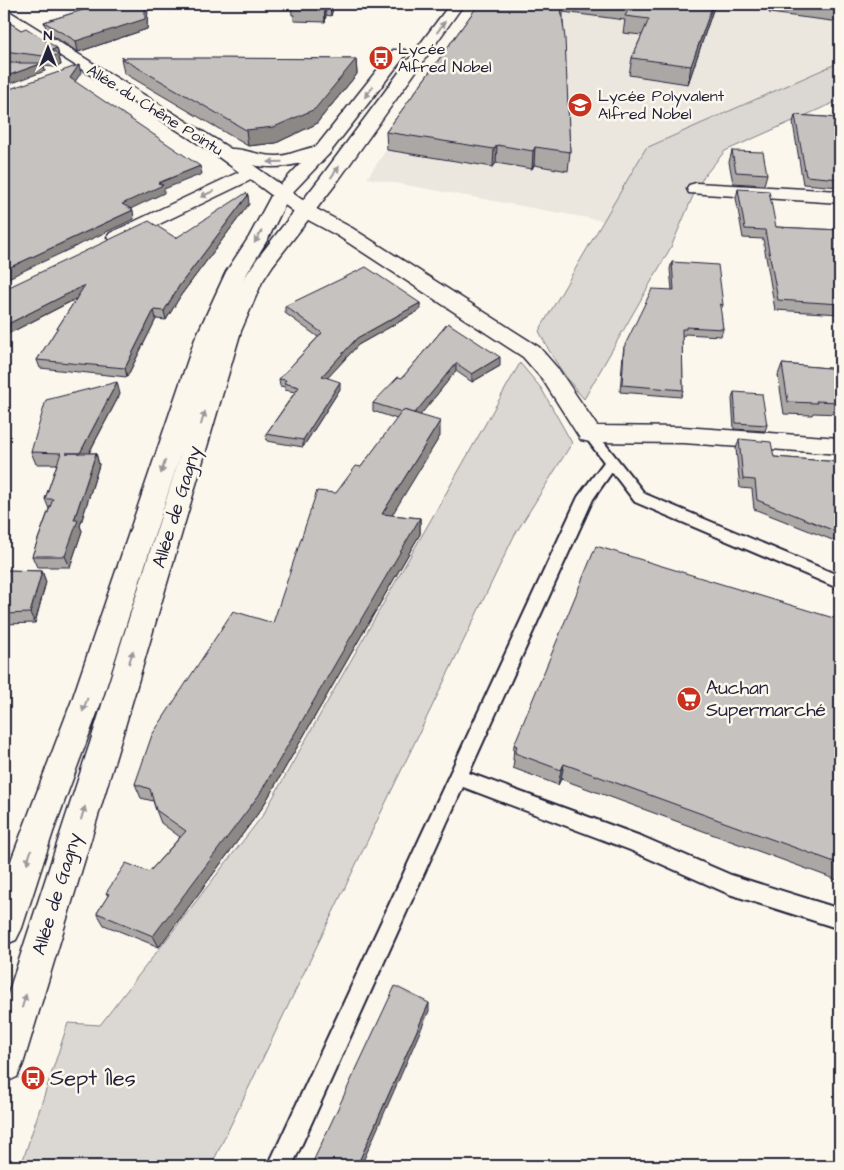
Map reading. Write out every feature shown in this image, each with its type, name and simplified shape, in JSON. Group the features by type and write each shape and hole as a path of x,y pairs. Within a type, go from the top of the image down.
{"main road":[{"name":"Allée de Gagny","path":"4,1064 230,330 256,276 304,210 328,182 458,4"},
{"name":"Allée du Chêne Pointu","path":"4,14 219,149 304,210 345,232 531,352 551,375 590,434"},
{"name":"Allée de Gagny","path":"4,928 37,832 87,700 206,339 236,272 259,237 281,194 322,151 411,38"},
{"path":"62,72 82,64"},
{"path":"219,149 244,158 266,162 297,160 322,151"},
{"path":"102,244 251,173"},
{"path":"696,189 840,197"},
{"path":"590,434 683,435 840,446"}],"lane":[{"path":"590,434 640,498 840,583"},
{"path":"280,1166 586,498 612,461"},
{"path":"458,777 636,843 729,884 840,919"}],"shaded area":[{"name":"Lycée Polyvalent Alfred Nobel","path":"487,4 840,4 840,62 646,148 604,221 367,178"},
{"path":"840,62 840,100 725,151 705,175 696,189 671,247 584,399 559,367 539,331 646,148"},
{"path":"520,363 541,388 572,443 514,536 211,1166 21,1166 68,1023 100,1025 263,815"}],"building":[{"path":"102,4 145,4 145,19 76,41 44,22"},
{"path":"294,4 325,4 324,7 293,7"},
{"path":"479,4 564,4 564,9 561,8 565,38 570,152 535,147 533,151 497,145 494,149 386,132"},
{"path":"631,4 713,4 691,66 632,58 649,19 625,16"},
{"path":"4,19 21,30 26,28 57,48 51,50 59,54 52,57 4,51"},
{"path":"121,58 356,59 315,109 274,127 246,130"},
{"path":"4,63 43,63 4,77"},
{"path":"79,65 70,78 200,166 158,183 163,185 122,204 133,210 4,270 4,91"},
{"path":"795,115 840,118 840,179 806,176"},
{"path":"732,151 763,152 767,174 736,172"},
{"path":"738,189 769,191 776,227 840,230 840,304 778,300 765,230 745,229"},
{"path":"246,193 248,195 179,286 164,311 154,310 125,368 37,360 85,285 4,326 4,288 149,221 176,238"},
{"path":"672,262 718,265 723,305 720,304 723,329 686,327 686,329 682,329 683,390 622,385 624,347 652,289 674,290"},
{"path":"366,267 420,303 357,338 322,376 340,382 303,440 266,434 299,387 284,383 286,380 279,379 322,333 285,306"},
{"path":"448,323 500,357 472,374 456,363 415,413 403,410 402,412 373,403 398,377 402,378"},
{"path":"782,364 840,369 840,402 788,402"},
{"path":"117,382 80,453 96,453 74,520 78,520 65,556 32,556 53,499 45,499 61,453 31,452 46,400"},
{"path":"734,392 762,394 767,425 736,423"},
{"path":"403,410 440,421 382,514 420,518 259,795 153,936 97,913 109,894 106,893 126,863 149,872 186,831 156,810 150,789 135,784 152,735 233,611 273,623 317,491 336,493 356,466 361,467"},
{"path":"739,439 771,442 774,457 840,462 840,533 757,500 755,480 743,479"},
{"name":"Auchan Supermarché","path":"596,546 840,620 840,864 564,764 561,770 515,753 517,746 514,745"},
{"path":"4,570 42,571 30,613 4,614"},
{"path":"395,986 429,1003 357,1166 311,1166"}],"place":[{"name":"Lycée Alfred Nobel","path":"381,58"},
{"name":"Lycée Polyvalent Alfred Nobel","path":"580,105"},
{"name":"Auchan Supermarché","path":"689,699"},
{"name":"Sept Îles","path":"33,1078"}]}
